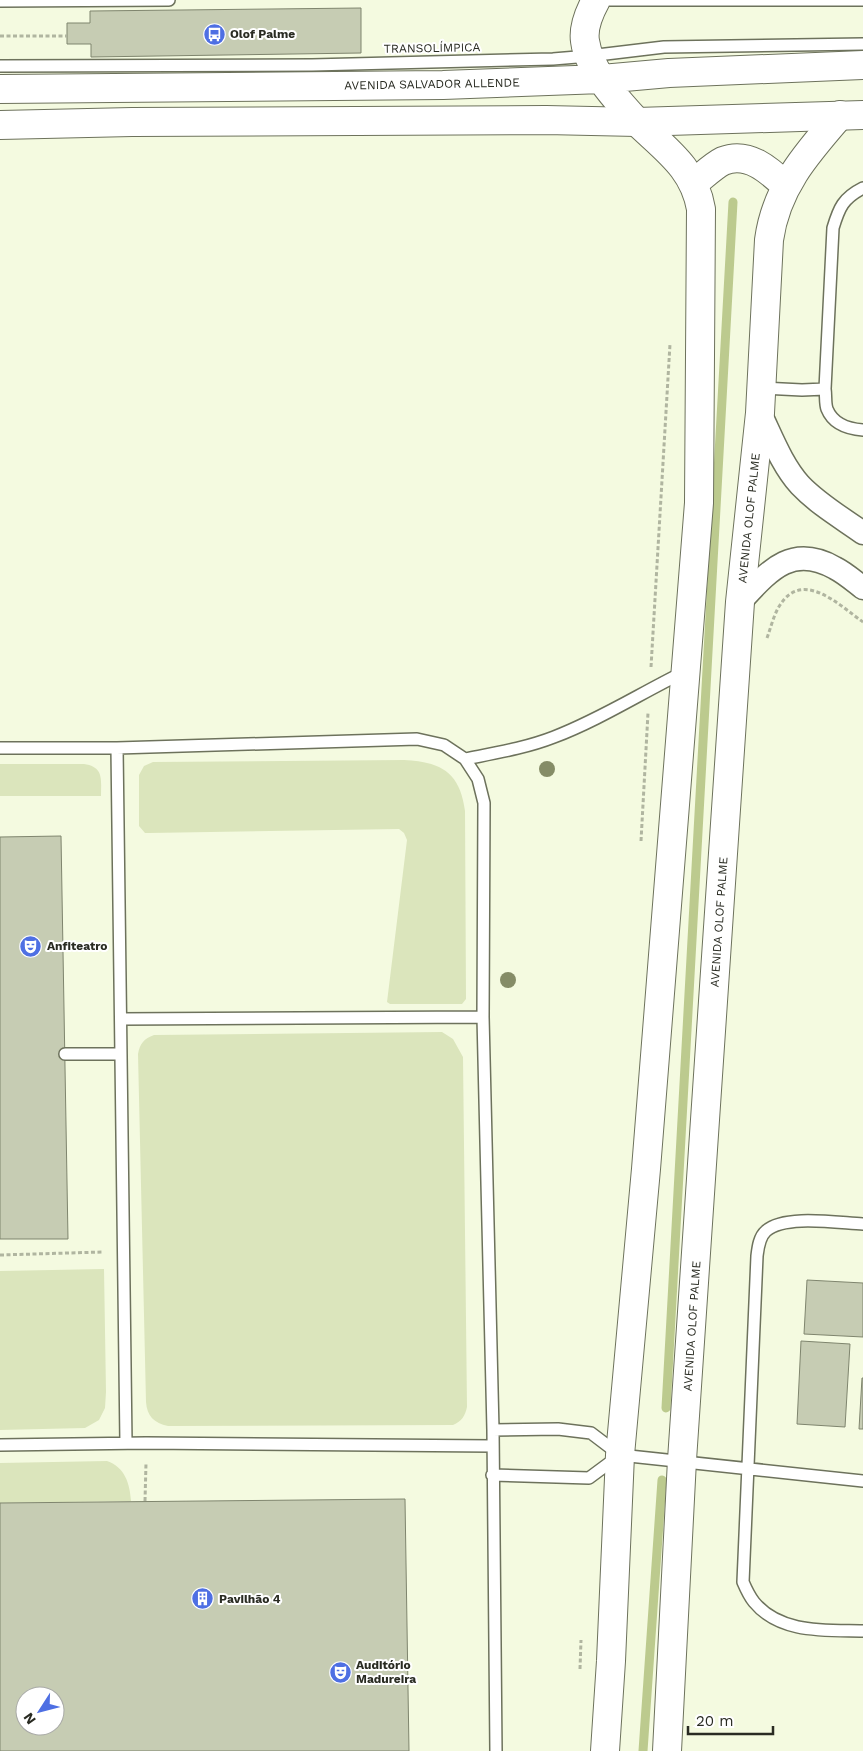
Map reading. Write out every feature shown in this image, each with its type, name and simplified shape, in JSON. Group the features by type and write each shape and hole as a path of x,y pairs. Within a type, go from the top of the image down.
{"main road":[{"path":"596,0 590,12 584,40 596,67 616,99 681,164 694,183 699,194 702,209 699,503 684,672 647,1160 620,1455 605,1751"},
{"name":"AVENIDA SALVADOR ALLENDE","path":"0,89 443,85 596,67 669,73 863,65"},
{"path":"0,125 132,122 536,120 637,122 851,115"},
{"name":"AVENIDA OLOF PALME","path":"667,1751 682,1460 740,602 761,401 769,240 777,204 804,156 851,115"},
{"path":"694,183 722,162 734,158 748,159 760,165 774,174 786,186"}],"street":[{"path":"761,401 786,467 800,485 814,498 863,533"},
{"path":"740,602 782,563 805,557 834,567 863,588"}],"lane":[{"path":"0,1 169,0"},
{"path":"586,0 863,0"},
{"name":"TRANSOLÍMPICA","path":"0,66 312,65 553,59 596,67 664,47 863,44"},
{"path":"863,188 848,196 839,209 833,228 825,389 827,408 833,418 844,427 863,430"},
{"path":"761,401 802,390 825,389"},
{"path":"465,760 553,738 684,672"},
{"path":"0,748 117,748 418,739 444,745 465,760 478,779 484,803 483,1018 493,1430 496,1751"},
{"path":"117,748 126,1443"},
{"path":"120,1019 483,1018"},
{"path":"65,1054 121,1054"},
{"path":"863,1224 790,1221 778,1224 766,1231 760,1242 757,1256 743,1582 754,1602 767,1614 781,1622 801,1628 863,1631"},
{"path":"493,1430 558,1429 591,1433 620,1455 682,1460 863,1481"},
{"path":"0,1445 146,1443 492,1446"},
{"path":"492,1475 589,1478 620,1455"}],"path":[{"path":"0,36 67,36"},
{"path":"737,650 767,639 779,606 788,595 798,589 808,588 822,594 863,622"},
{"path":"0,1255 124,1252"},
{"path":"145,1501 146,1443"}],"green space":[{"path":"404,760 428,763 447,772 459,787 462,798 465,811 466,999 462,1004 390,1004 387,1002 407,840 404,833 399,829 145,833 139,826 139,775 144,766 153,762"},
{"path":"0,764 84,764 98,771 100,775 101,796 0,796"},
{"path":"442,1032 453,1039 463,1057 467,1407 463,1418 453,1425 168,1426 155,1421 148,1411 146,1402 138,1054 143,1042 154,1035"},
{"path":"104,1269 106,1392 105,1408 99,1420 85,1428 0,1430 0,1271"},
{"path":"107,1461 118,1467 128,1482 131,1501 0,1503 0,1463"}],"building":[{"name":"Olof Palme","path":"361,8 361,53 91,57 91,44 67,44 67,23 90,23 90,11"},
{"name":"Anfiteatro","path":"61,836 68,1239 0,1239 0,837"},
{"path":"807,1280 863,1283 863,1337 804,1334"},
{"path":"801,1341 850,1344 845,1427 797,1424"},
{"path":"862,1378 863,1429 859,1429"},
{"name":"Pavilhão 4","path":"405,1499 409,1751 0,1751 0,1503"}],"waterway":[{"path":"666,1408 733,202"},
{"path":"643,1751 662,1480"}],"place":[{"name":"Olof Palme","path":"214,34"},
{"name":"Anfiteatro","path":"31,946"},
{"name":"Pavilhão 4","path":"203,1599"},
{"name":"Auditório Madureira","path":"340,1672"}]}
